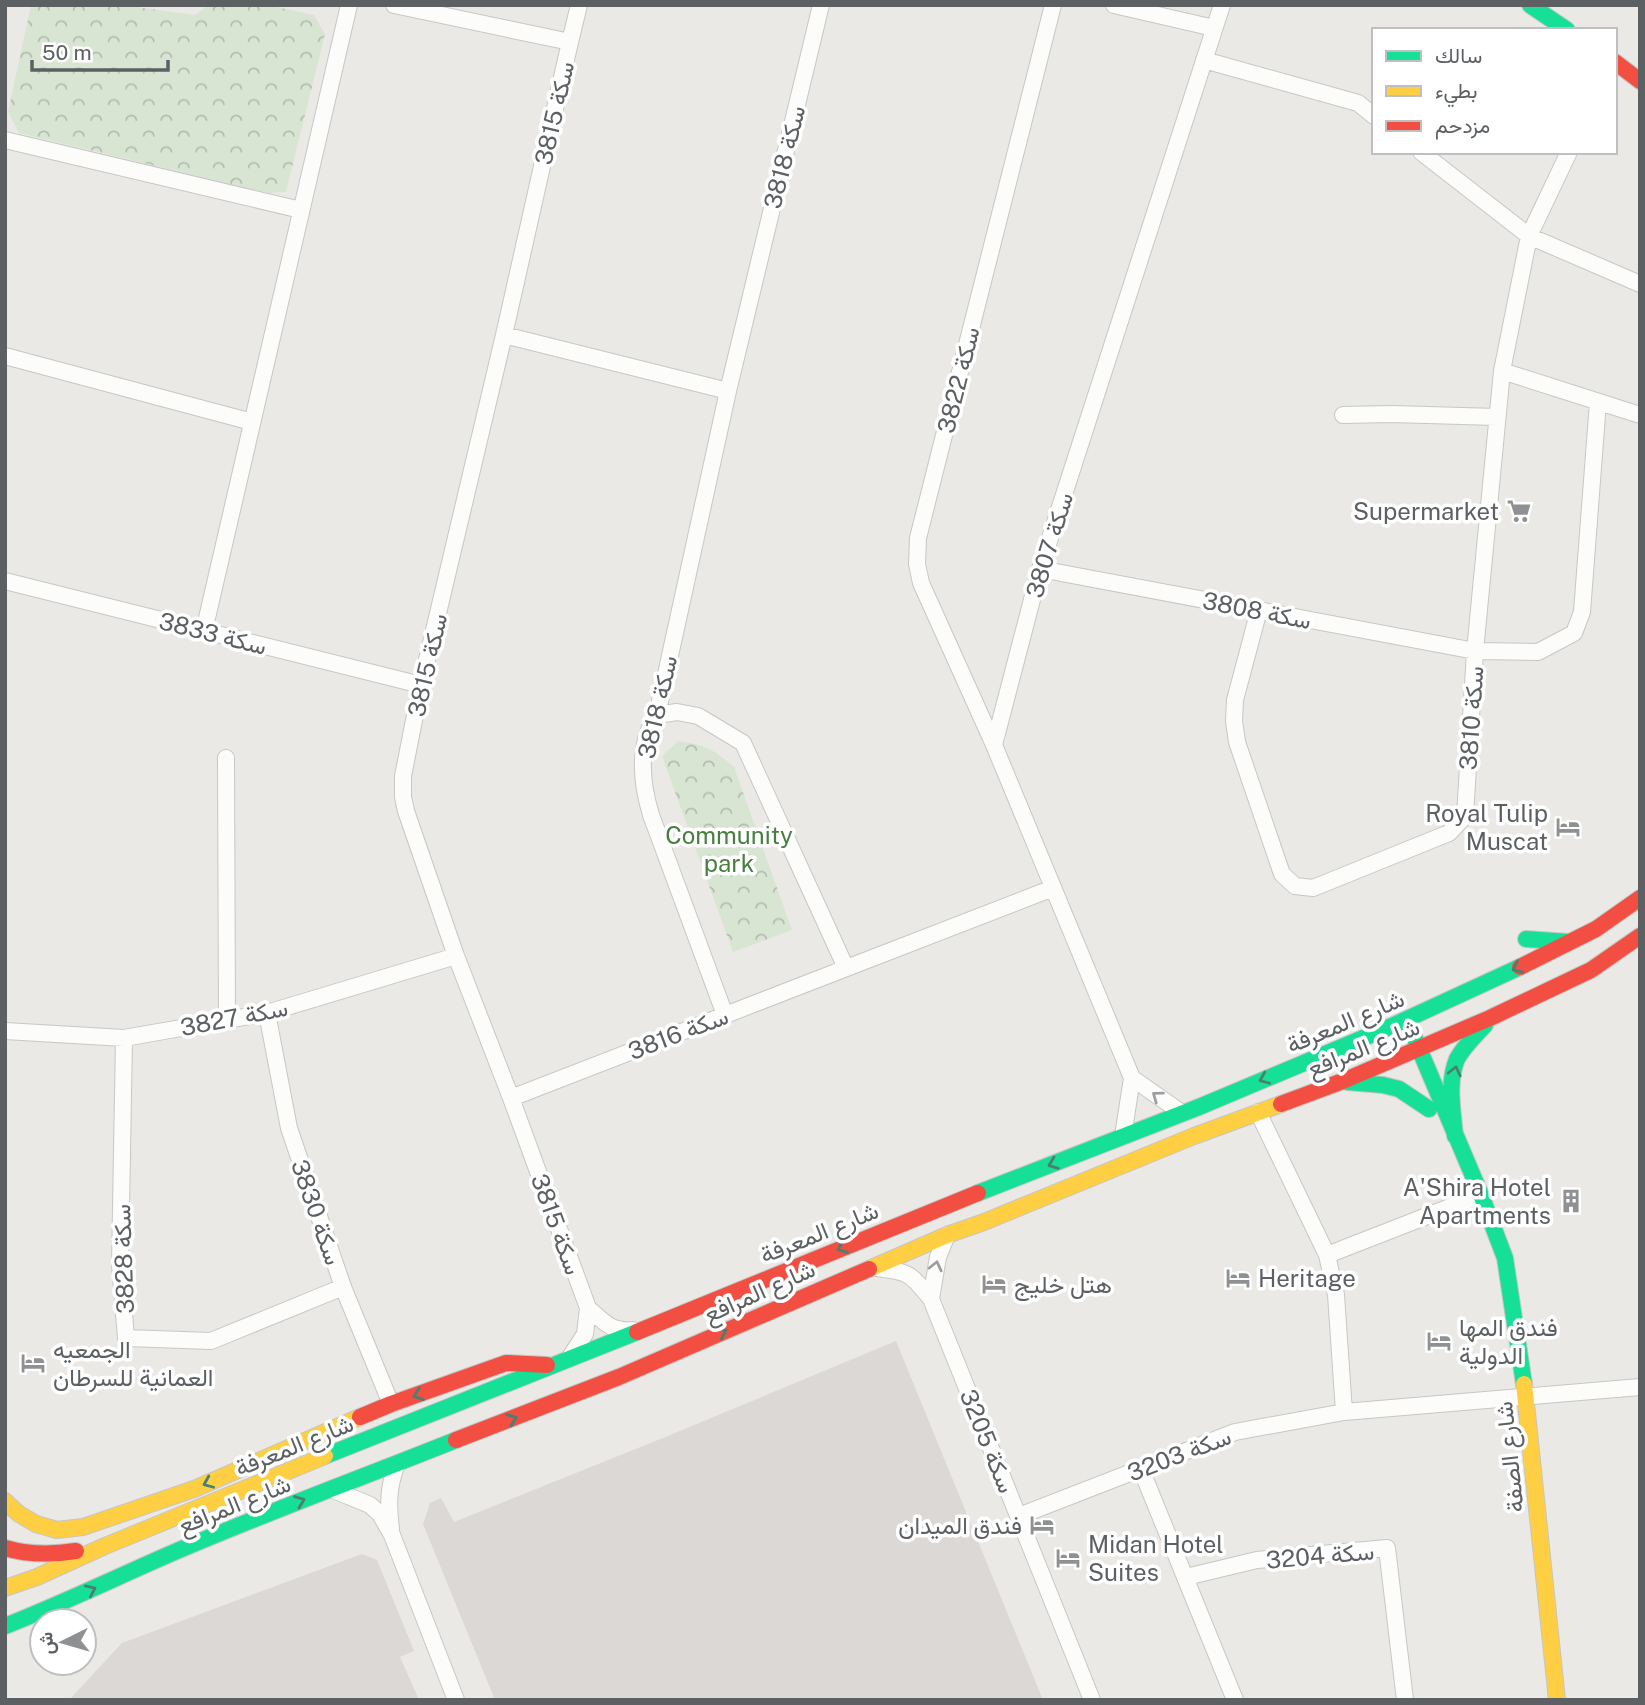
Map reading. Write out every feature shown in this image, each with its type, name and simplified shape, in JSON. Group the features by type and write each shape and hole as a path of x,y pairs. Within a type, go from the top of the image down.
{"main road":[{"path":"1530,5 1564,28"},
{"path":"1617,64 1640,81"},
{"name":"شارع المعرفة","path":"5,1588 910,1220 1182,1114 1400,1023 1596,929 1640,898"},
{"name":"شارع المرافع","path":"9,1632 60,1604 170,1555 330,1489 619,1377 947,1235 1412,1052 1591,970 1640,936"},
{"path":"1526,939 1570,942"},
{"path":"1454,1136 1452,1085 1457,1061 1462,1050 1490,1018"},
{"name":"شارع الصفة","path":"1400,1023 1481,1195 1505,1258 1526,1396 1557,1700"},
{"name":"شارع الصفة","path":"1412,1052 1429,1109 1454,1136"},
{"path":"1343,1081 1399,1089 1429,1109"},
{"path":"5,1501 36,1524 57,1530 83,1527 194,1489 391,1404 506,1363 560,1363"},
{"path":"5,1548 26,1555 52,1556 105,1546"}],"street":[{"path":"204,631 349,5"},
{"path":"394,5 570,41"},
{"name":"سكة 3815","path":"579,5 421,685 403,776 403,797 456,956 588,1308"},
{"name":"سكة 3818","path":"725,1015 650,815 644,792 643,752 648,727 657,715 728,391 821,5"},
{"name":"سكة 3822","path":"994,745 921,583 917,564 918,538 1053,5"},
{"path":"1114,5 1214,28"},
{"name":"سكة 3807","path":"994,745 1040,569 1222,5"},
{"path":"1204,60 1358,103 1372,114"},
{"path":"5,140 302,210"},
{"path":"1424,154 1529,236 1640,284"},
{"name":"سكة 3810","path":"1259,610 1235,699 1234,721 1237,742 1282,874 1295,886 1313,888 1449,833 1465,816 1475,651 1502,371 1529,236 1568,154"},
{"path":"503,335 728,391"},
{"path":"5,356 252,422"},
{"path":"1502,371 1640,415"},
{"name":"سكة 3808","path":"1040,569 1475,651 1538,652 1574,633 1582,612 1598,402"},
{"path":"1343,415 1497,418"},
{"name":"سكة 3833","path":"5,581 421,685"},
{"path":"657,715 677,712 698,716 743,743 846,968"},
{"path":"994,745 1132,1078 1123,1136"},
{"path":"226,758 227,1020"},
{"name":"سكة 3816","path":"511,1098 1053,888"},
{"name":"سكة 3827","path":"5,1031 124,1038 267,1013 456,956"},
{"name":"سكة 3830","path":"267,1013 289,1128 343,1287 391,1404"},
{"name":"سكة 3828","path":"124,1038 120,1265 126,1338 211,1341 343,1287"},
{"path":"1132,1078 1182,1114"},
{"path":"1258,1112 1327,1255 1336,1295 1344,1412"},
{"path":"1327,1255 1481,1195"},
{"path":"931,1299 938,1258 947,1235"},
{"name":"سكة 3205","path":"870,1268 904,1271 916,1280 931,1299 1092,1700"},
{"path":"588,1308 606,1324 621,1331 643,1330"},
{"path":"560,1363 575,1351 585,1335 588,1308"},
{"name":"سكة 3203","path":"1018,1516 1235,1432 1344,1412 1640,1387"},
{"path":"392,1535 388,1508 389,1491 397,1464"},
{"path":"1141,1469 1236,1700"},
{"path":"330,1489 370,1505 380,1514 392,1535 456,1700"},
{"name":"سكة 3204","path":"1186,1577 1257,1560 1387,1548 1405,1700"}],"shaded area":[{"path":"896,1341 1043,1700 495,1700 423,1524 430,1503 441,1498 454,1522"},
{"path":"362,1554 377,1560 414,1651 400,1657 419,1700 69,1700 90,1677 98,1677 98,1669 122,1643"}],"green space":[{"path":"31,5 121,5 195,15 209,5 267,5 314,15 325,34 286,192 268,193 19,133 8,112"},
{"name":"Community park","path":"678,741 709,749 734,767 792,930 733,952 662,756"}],"traffic: fast":[{"path":"1530,5 1564,28"},
{"path":"1526,939 1569,942"},
{"path":"978,1193 1199,1107 1392,1026 1520,967"},
{"path":"1407,1020 1505,1258 1524,1384"},
{"path":"1455,1136 1452,1097 1454,1068 1463,1050 1485,1025"},
{"path":"1347,1082 1399,1089 1429,1109"},
{"path":"325,1456 637,1332"},
{"path":"5,1626 206,1539 456,1440"}],"traffic: slow":[{"path":"869,1269 1194,1136 1281,1104"},
{"path":"1524,1384 1557,1700"},
{"path":"5,1501 36,1524 57,1530 83,1527 194,1489 360,1417"},
{"path":"5,1588 325,1456"}],"traffic: jam":[{"path":"1617,64 1640,81"},
{"path":"1520,967 1596,929 1640,898"},
{"path":"1281,1104 1343,1081 1490,1018 1591,970 1640,936"},
{"path":"637,1332 978,1193"},
{"path":"456,1440 619,1377 869,1269"},
{"path":"360,1417 506,1363 547,1365"},
{"path":"5,1548 40,1554 76,1551"}],"place":[{"name":"Supermarket","path":"1519,511"},
{"name":"Royal Tulip Muscat","path":"1568,827"},
{"name":"A'Shira Hotel Apartments","path":"1571,1201"},
{"name":"Heritage","path":"1238,1278"},
{"name":"هتل خلیج","path":"994,1284"},
{"name":"فندق المها الدولية","path":"1439,1341"},
{"name":"الجمعيه العمانية للسرطان","path":"33,1363"},
{"name":"فندق الميدان","path":"1042,1525"},
{"name":"Midan Hotel Suites","path":"1068,1558"}]}
